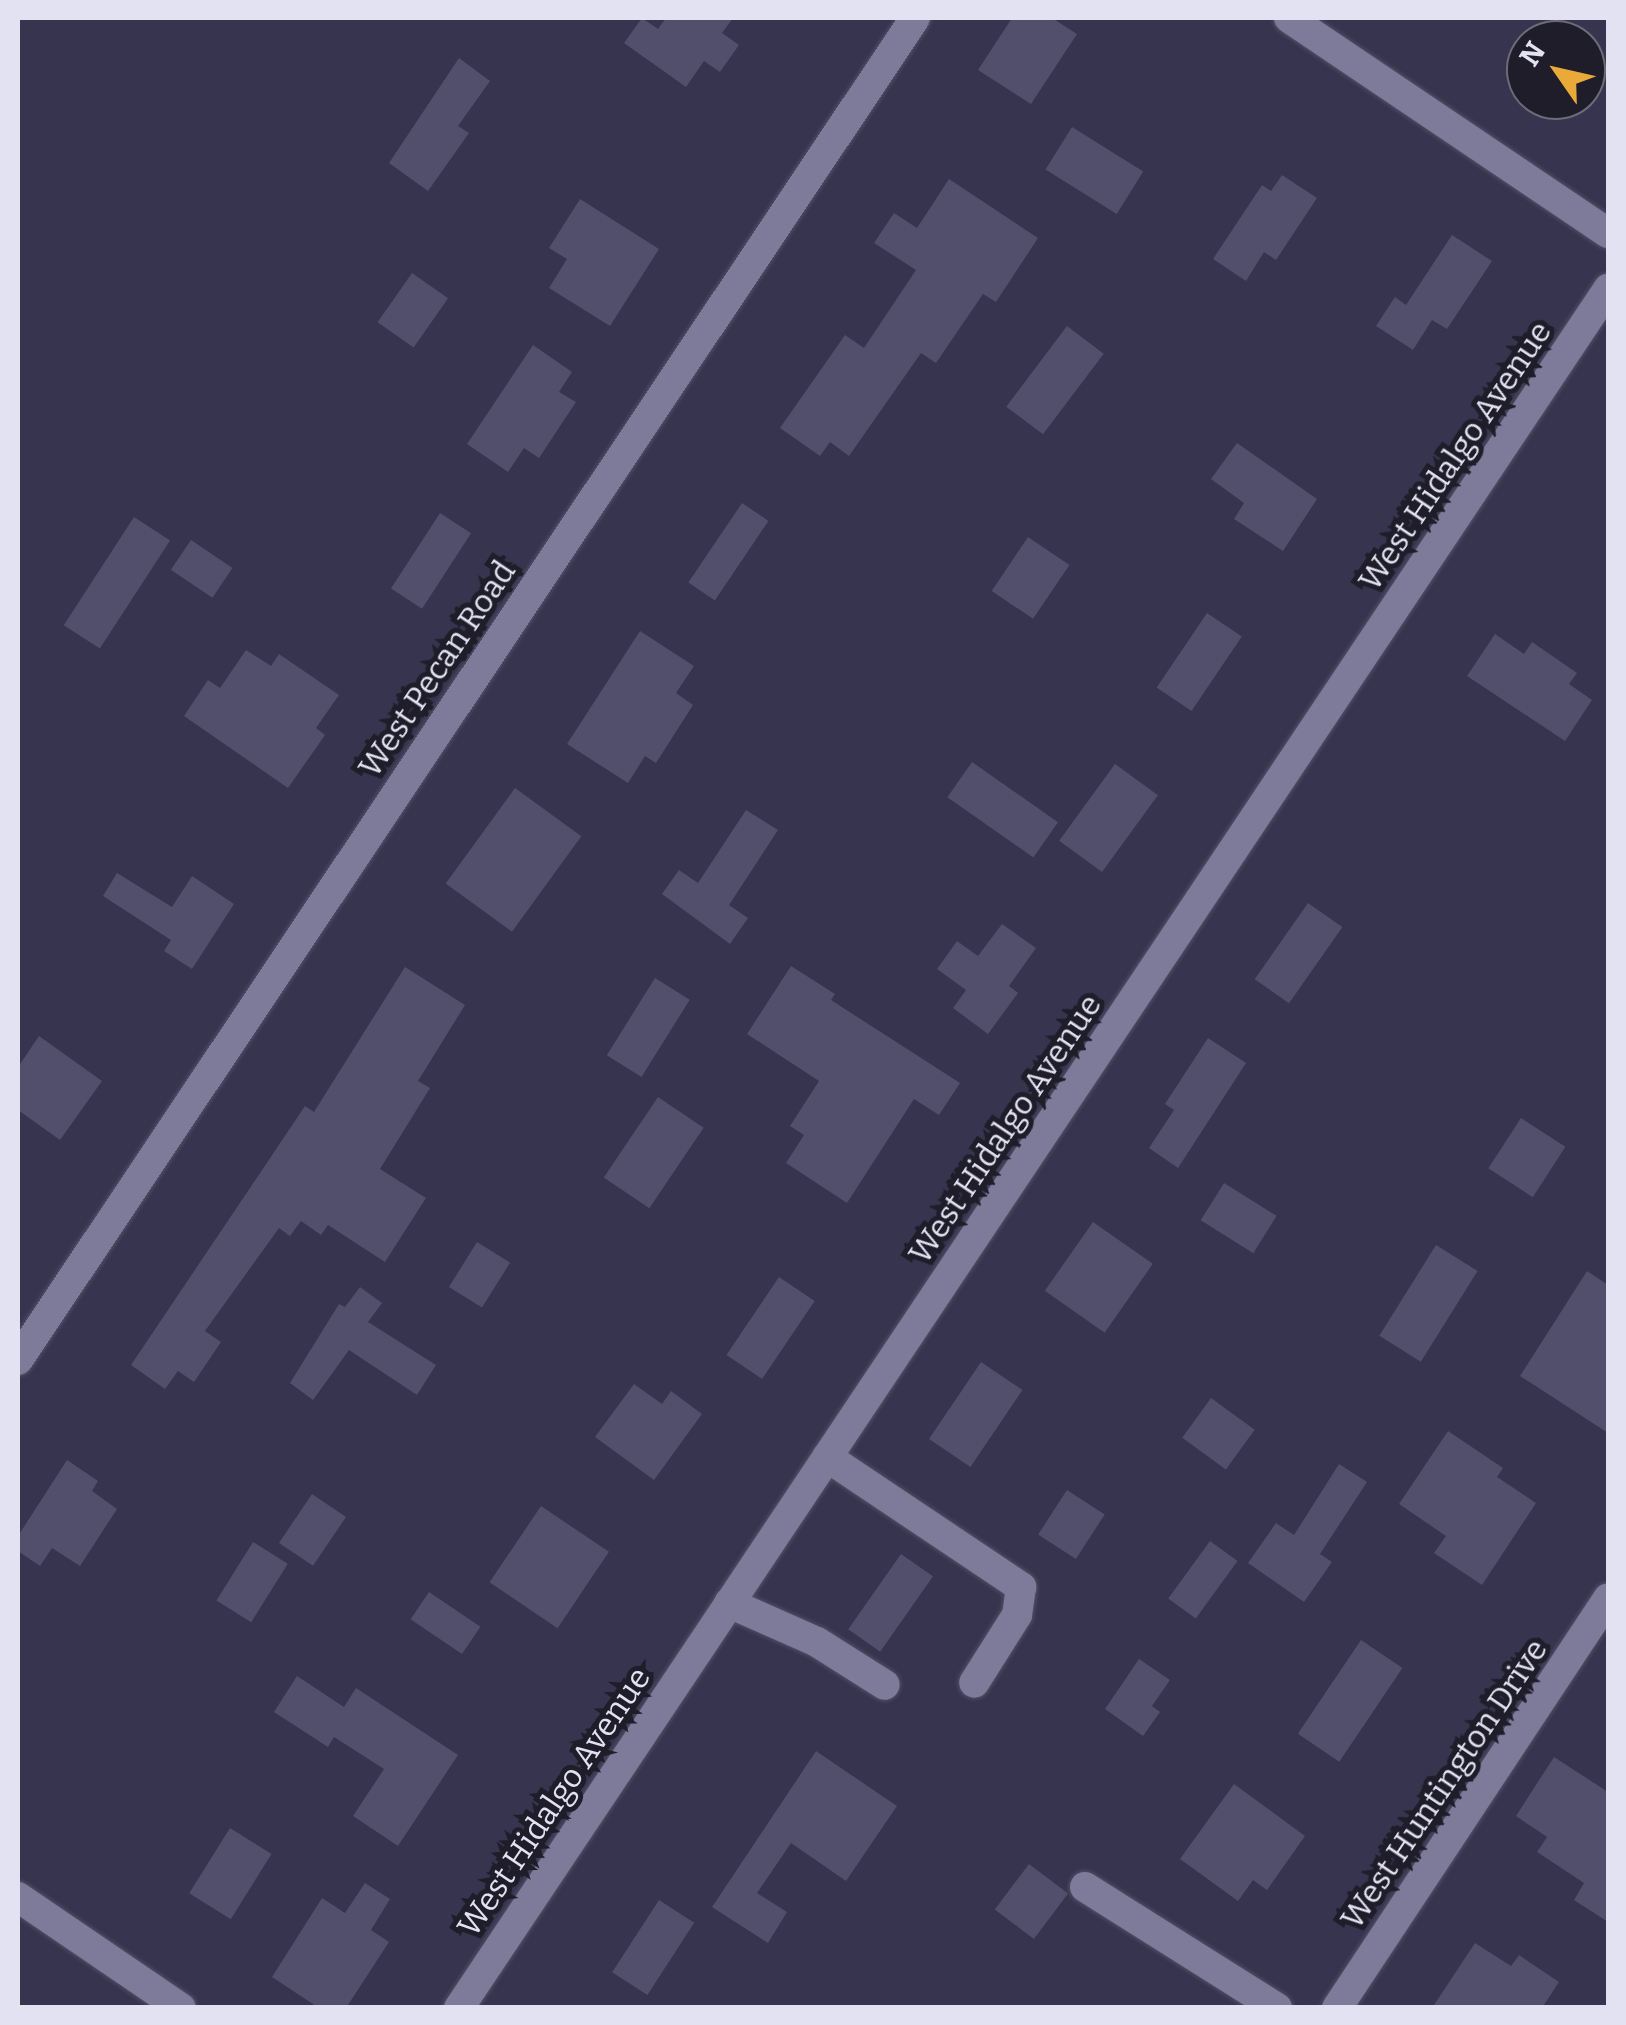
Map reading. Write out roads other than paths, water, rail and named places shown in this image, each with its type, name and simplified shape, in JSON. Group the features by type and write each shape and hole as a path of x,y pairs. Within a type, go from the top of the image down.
{"street":[{"name":"West Pecan Road","path":"18,1360 915,18"},
{"path":"1289,18 1608,232"},
{"name":"West Hidalgo Avenue","path":"459,2008 1608,289"},
{"path":"827,1457 1021,1587 1017,1614 974,1684"},
{"name":"West Huntington Drive","path":"1337,2008 1608,1599"},
{"path":"729,1603 817,1642 885,1685"},
{"path":"1085,1887 1277,2008"},
{"path":"18,1897 181,2008"}]}
